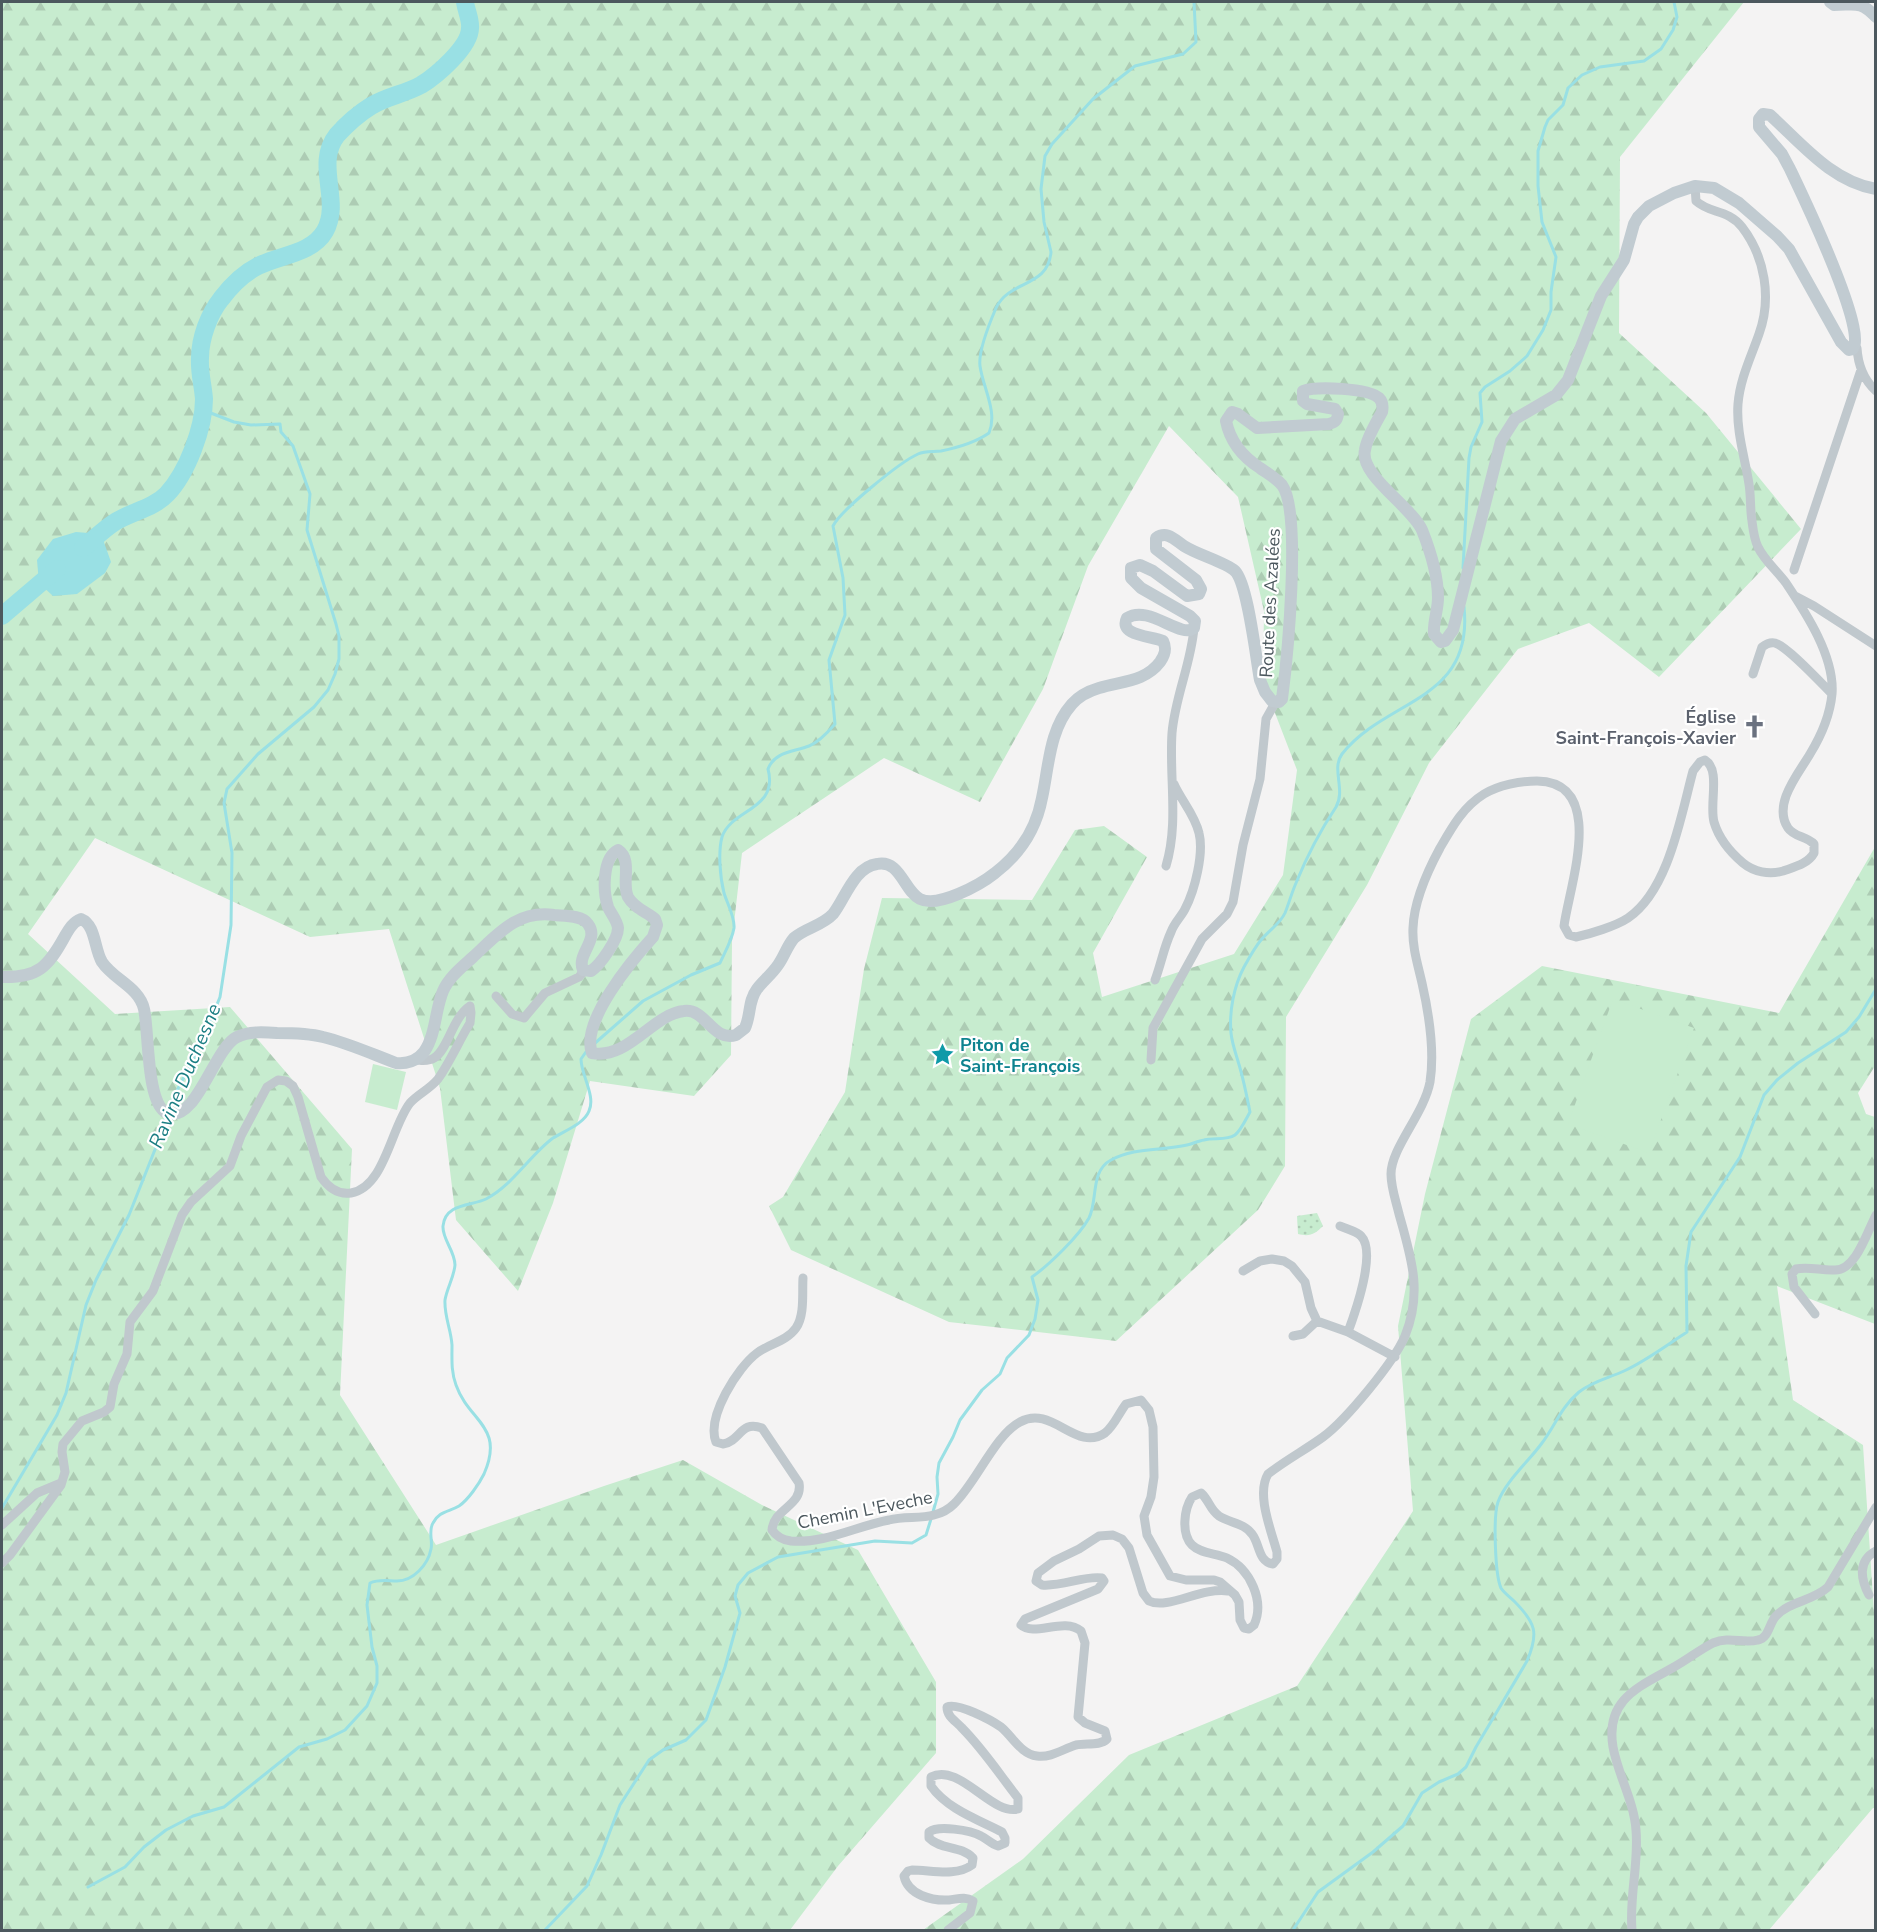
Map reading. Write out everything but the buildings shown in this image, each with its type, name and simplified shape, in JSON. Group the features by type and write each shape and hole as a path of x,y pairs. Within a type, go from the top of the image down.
{"main road":[{"path":"1830,2 1834,5 1861,3 1875,17"},
{"path":"1695,186 1704,186 1725,193 1777,236 1789,249 1841,342 1849,350 1857,348 1859,343 1858,318 1848,286 1790,169 1782,154 1759,127 1759,119 1763,114 1770,115 1794,140 1840,175 1865,187 1875,189"},
{"name":"Route des Azalées","path":"1194,628 1195,621 1190,616 1142,588 1131,578 1131,568 1140,565 1153,571 1187,596 1199,594 1201,589 1196,580 1156,549 1156,537 1160,535 1169,535 1196,553 1236,572 1244,594 1260,681 1269,698 1275,703 1282,699 1292,562 1289,499 1282,486 1252,463 1233,441 1226,421 1232,412 1257,428 1329,424 1336,422 1338,418 1335,410 1307,404 1303,401 1303,391 1312,388 1352,389 1379,398 1383,405 1382,412 1364,450 1364,462 1411,514 1421,529 1438,596 1434,634 1441,642 1445,641 1453,630 1498,453 1508,429 1515,419 1556,395 1568,380 1601,296 1624,260 1638,217 1655,202 1695,186"},
{"path":"2,977 37,973 56,954 76,921 81,919 87,921 103,963 141,999 146,1017 153,1089 158,1105 168,1113 174,1114 181,1112 190,1104 229,1043 234,1038 247,1034 262,1032 321,1036 396,1064 415,1060 427,1047 442,993 450,980 501,930 511,923 534,914 577,918 590,926 591,939 582,957 581,968 584,971 591,971 596,968 617,934 617,924 606,901 605,884 608,861 618,850 622,852 626,862 625,883 628,897 655,919 657,929 610,991 589,1036 592,1053 600,1054 625,1046 666,1018 686,1010 698,1014 722,1035 732,1037 745,1028 756,990 778,965 794,939 830,917 855,879 869,867 883,864 895,869 910,891 928,902 949,898 993,875 1017,854 1036,822 1051,746 1059,725 1071,704 1089,691 1135,680 1149,674 1162,660 1165,652 1163,641 1130,632 1125,626 1127,618 1137,615 1166,622 1183,631 1191,631 1194,628"}],"street":[{"path":"948,1930 970,1913 973,1901 967,1898 943,1900 927,1897 916,1893 909,1887 904,1876 912,1870 943,1872 963,1870 972,1865 973,1858 964,1851 933,1842 929,1838 929,1832 935,1828 942,1828 972,1833 998,1846 1005,1843 1005,1838 1002,1832 940,1797 931,1786 931,1777 948,1775 1006,1809 1018,1809 1019,1805 1018,1798 969,1735 950,1716 947,1707 957,1705 999,1726 1023,1750 1033,1755 1048,1756 1079,1745 1105,1742 1108,1736 1102,1728 1085,1723 1078,1717 1085,1643 1081,1632 1069,1626 1028,1628 1021,1625 1024,1619 1098,1589 1104,1581 1102,1578 1094,1577 1071,1583 1042,1585 1036,1581 1038,1573 1054,1561 1099,1536 1109,1534 1117,1536 1125,1542 1143,1593 1149,1601 1161,1604 1199,1592 1228,1591 1235,1595 1239,1602 1242,1624 1246,1629 1251,1628 1256,1621 1257,1602 1250,1579 1228,1559 1201,1551 1191,1544 1185,1519 1192,1497 1201,1493 1217,1515 1250,1530 1258,1542 1263,1558 1266,1562 1273,1564 1277,1552 1263,1497 1264,1481 1268,1474 1324,1437 1337,1424 1395,1356 1405,1335 1413,1307 1416,1284 1391,1173 1396,1156 1426,1097 1432,1058 1424,996 1415,955 1413,928 1416,905 1429,868 1452,826 1470,804 1486,792 1529,781 1546,781 1564,789 1574,803 1580,828 1577,864 1564,926 1569,935 1576,937 1627,919 1647,899 1666,863 1693,771 1700,762 1705,760 1709,763 1713,773 1714,819 1725,843 1748,867 1764,872 1780,872 1808,861 1814,853 1814,844 1811,841 1789,831 1785,824 1784,809 1794,780 1811,753 1830,709 1832,694 1830,667 1824,650 1793,595 1759,549 1751,517 1749,488 1738,423 1741,384 1763,318 1766,291 1764,276 1751,240 1740,224 1728,214 1703,208 1696,201 1695,186"},
{"path":"1857,348 1861,370 1875,392"},
{"path":"1794,570 1861,370"},
{"path":"1793,595 1875,646"},
{"path":"1166,866 1172,839 1172,732 1192,649 1194,628"},
{"path":"1753,674 1762,647 1768,643 1776,643 1832,694"},
{"path":"1151,1060 1154,1028 1202,939 1227,914 1233,902 1243,845 1260,779 1266,719 1275,703"},
{"path":"1155,980 1172,930 1190,897 1198,868 1201,843 1195,822 1172,779"},
{"path":"496,996 512,1014 524,1018 545,993 579,977 584,971"},
{"path":"2,1563 62,1483 65,1466 63,1444 82,1421 110,1407 114,1384 127,1354 130,1322 153,1290 182,1215 197,1196 230,1166 241,1136 267,1087 278,1080 293,1086 321,1177 336,1191 348,1194 367,1185 379,1170 410,1104 439,1077 470,1023 470,1006 457,1019 437,1056 429,1060 415,1060"},
{"path":"1815,1314 1794,1287 1792,1274 1796,1269 1804,1267 1844,1269 1854,1258 1875,1215"},
{"path":"1340,1226 1359,1234 1365,1241 1366,1250 1364,1275 1348,1332"},
{"path":"1243,1271 1260,1261 1272,1259 1292,1266 1305,1282 1311,1308 1317,1321 1348,1332 1395,1356"},
{"name":"Chemin L'Eveche","path":"803,1278 801,1315 797,1328 786,1337 763,1348 746,1363 718,1409 714,1431 716,1442 723,1444 734,1440 747,1427 753,1425 762,1428 799,1483 798,1497 774,1519 772,1530 776,1535 798,1541 827,1537 890,1519 936,1514 954,1504 1008,1431 1021,1421 1033,1418 1046,1419 1078,1436 1097,1437 1111,1427 1126,1404 1141,1400 1149,1410 1153,1427 1154,1477 1151,1497 1144,1516 1147,1535 1170,1576 1186,1580 1214,1580 1220,1582 1228,1591"},
{"path":"1293,1336 1303,1334 1317,1321"},
{"path":"2,1525 37,1493 62,1483"},
{"path":"1632,1930 1631,1917 1638,1858 1636,1828 1631,1799 1613,1748 1612,1733 1613,1717 1622,1700 1637,1688 1715,1642 1763,1638 1778,1614 1817,1596 1828,1587 1875,1507"},
{"path":"1869,1595 1862,1580 1863,1566 1869,1554 1875,1551"}],"green space":[{"path":"2,2 1744,2 1620,157 1619,333 1706,413 1801,529 1659,677 1589,623 1518,649 1429,763 1367,885 1286,1017 1285,1166 1258,1210 1116,1341 949,1322 791,1250 769,1206 783,1197 845,1092 864,969 882,898 1032,900 1075,830 1104,826 1147,857 1093,953 1102,997 1234,954 1283,875 1297,770 1263,682 1264,611 1238,497 1169,426 1088,566 1043,689 980,802 884,758 742,853 732,941 731,1055 694,1096 590,1081 553,1203 518,1291 456,1220 440,1088 389,929 310,937 95,838 28,934 115,1014 230,1007 352,1149 340,1395 436,1545 683,1460 762,1505 858,1550 936,1682 936,1753 838,1866 790,1930 2,1930"},
{"path":"1875,847 1875,1066 1858,1093 1866,1114 1875,1117 1875,1324 1777,1286 1793,1400 1863,1445 1875,1628 1875,1808 1769,1930 923,1930 1023,1859 1129,1755 1297,1686 1413,1511 1398,1326 1425,1194 1471,1019 1542,966 1779,1013"},
{"path":"1613,999 1694,1028 1649,1153 1568,1124"},
{"path":"373,1064 406,1072 397,1110 365,1102"},
{"path":"1317,1213 1323,1226 1312,1234 1298,1234 1297,1216"}],"water":[{"path":"76,532 101,534 111,562 105,573 77,594 53,596 39,583 37,560 53,539"}],"waterway":[{"path":"83,548 115,522 162,499 174,485 198,436 204,399 200,350 206,327 217,305 233,285 253,269 304,249 319,239 329,219 331,207 328,158 337,135 366,109 421,85 451,60 469,36 470,22 465,2"},
{"path":"594,1044 643,1001 691,975 720,963 734,928 721,880 722,837 735,820 761,801 767,793 770,783 768,769 771,763 780,755 813,744 835,724 829,660 845,615 843,578 833,526 859,498 910,459 921,453 959,446 989,433 991,408 980,366 985,337 996,308 1002,299 1043,272 1051,252 1044,222 1041,189 1045,156 1052,144 1093,99 1135,66 1183,54 1196,42 1194,2"},
{"path":"1463,568 1469,458 1471,447 1482,422 1480,393 1527,356 1543,330 1551,310 1556,257 1542,222 1538,186 1538,151 1545,127 1548,120 1563,105 1568,88 1582,75 1600,67 1644,61 1661,49 1673,30 1677,17 1674,2"},
{"name":"Ravine Duchesne","path":"167,1110 202,1042 220,997 231,925 232,853 224,803 227,789 258,754 314,707 328,690 339,659 339,636 307,530 310,494 293,446 281,432 280,424 251,425 234,422 203,410"},
{"path":"2,616 57,569"},
{"path":"933,1512 938,1494 939,1463 960,1420 982,1390 1000,1374 1007,1358 1029,1335 1035,1319 1038,1300 1032,1277 1063,1250 1089,1218 1097,1178 1104,1165 1129,1153 1231,1137 1243,1124 1250,1112 1231,1033 1233,999 1240,974 1264,936 1283,917 1309,853 1336,807 1340,794 1338,766 1342,754 1360,736 1423,695 1441,680 1455,662 1463,638 1464,607"},
{"path":"1293,1930 1318,1892 1373,1852 1403,1826 1422,1793 1458,1774 1466,1767 1527,1661 1534,1636 1531,1622 1502,1590 1499,1581 1495,1532 1496,1509 1501,1494 1542,1443 1567,1404 1579,1392 1640,1363 1687,1332 1686,1266 1691,1232 1740,1157 1764,1095 1777,1080 1798,1063 1846,1032 1859,1017 1876,989"},
{"path":"88,1887 125,1867 144,1847 166,1830 193,1816 224,1807 299,1747 327,1739 345,1730 367,1706 377,1683 377,1666 372,1647 367,1605 370,1583 403,1580 419,1571 429,1555 431,1529 435,1519 459,1506 470,1496 484,1474 489,1458 488,1435 462,1397 453,1375 452,1345 445,1300 455,1265 443,1231 445,1219 454,1209 486,1199 495,1193 553,1138 586,1116 591,1099 581,1059 588,1049"},
{"name":"Ravine Duchesne","path":"2,1508 57,1415 66,1393 86,1305 129,1215 166,1117"},
{"path":"545,1930 587,1886 620,1805 649,1760 663,1750 686,1740 706,1720 725,1667 740,1613 735,1596 738,1585 748,1573 778,1557 875,1541 912,1543 926,1535 931,1519"}],"place":[{"name":"Église Saint-François-Xavier","path":"1754,727"},
{"name":"Piton de Saint-François","path":"942,1055"}]}
